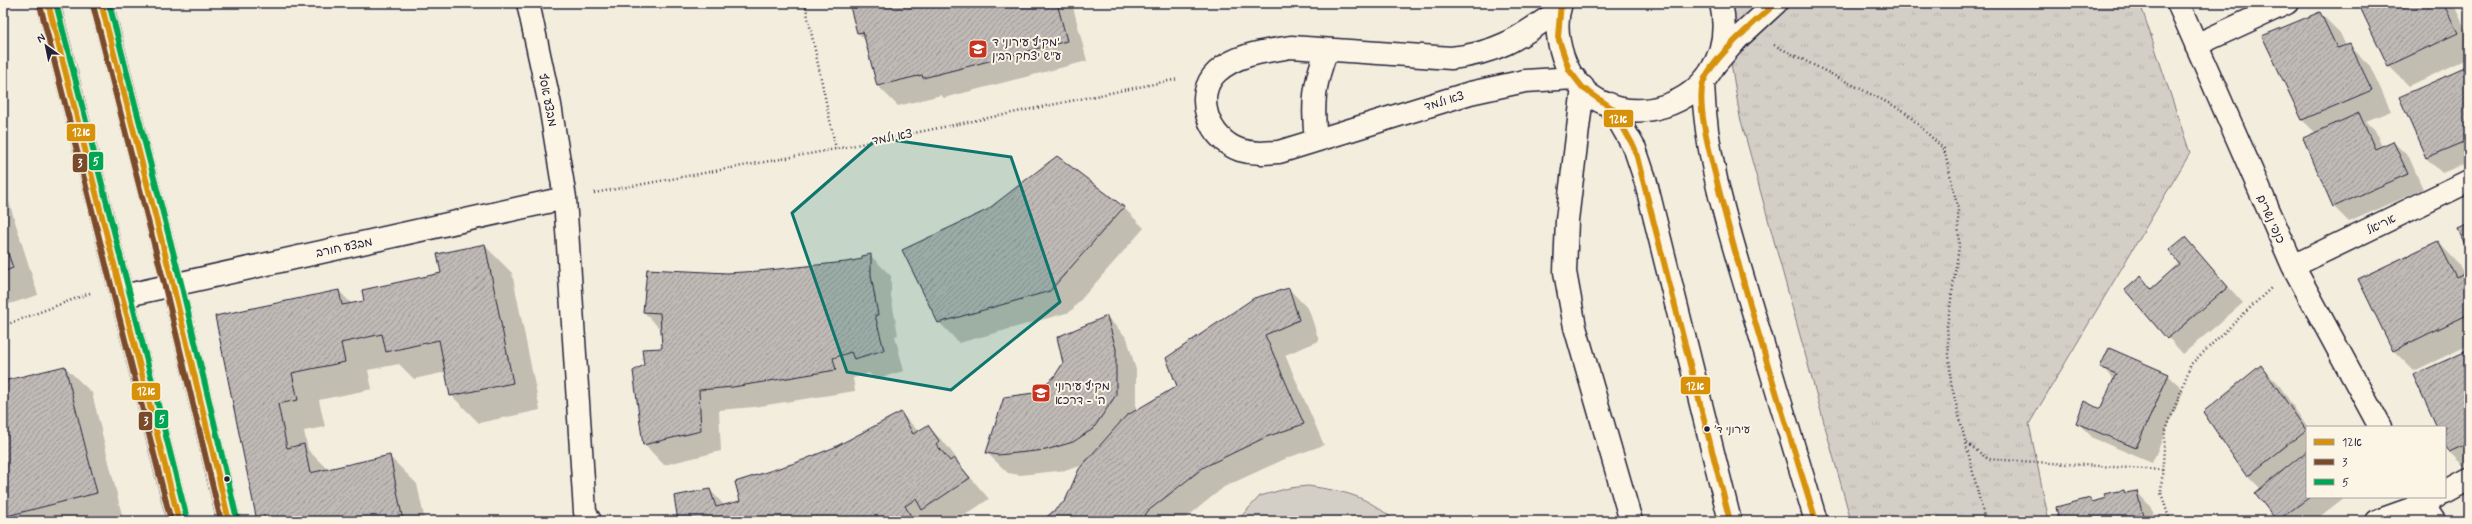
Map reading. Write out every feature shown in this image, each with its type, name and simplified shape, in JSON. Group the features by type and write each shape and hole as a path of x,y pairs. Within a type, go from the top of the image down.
{"street":[{"path":"48,3 179,521"},
{"path":"101,3 173,285 230,521"},
{"name":"מבצע אסף","path":"528,3 550,105 565,198 585,512 590,521"},
{"path":"1716,63 1724,42 1725,19 1721,3"},
{"name":"כנפי נשרים","path":"2178,3 2293,266 2379,426"},
{"path":"2196,45 2288,3"},
{"path":"1560,7 1557,29 1559,47 1565,63 1579,83 1609,104 1636,110 1649,110 1669,106 1687,96 1703,83 1716,63 1769,10"},
{"name":"צא ולמד","path":"1560,7 1514,40 1494,50 1475,56 1451,58 1291,47 1266,51 1239,58 1218,71 1206,85 1204,99 1206,113 1213,128 1223,141 1239,150 1256,153 1279,152 1470,93 1525,81 1579,83"},
{"path":"1316,140 1314,97 1317,74 1327,50"},
{"path":"1579,83 1567,220 1565,272 1575,327 1630,521"},
{"path":"1703,83 1704,114 1708,147 1728,226 1816,521"},
{"path":"1609,104 1635,149 1644,179 1730,521"},
{"name":"אריאל","path":"2293,266 2469,181"},
{"name":"מבצע חורב","path":"123,296 565,198"},
{"path":"2446,492 2469,480"},
{"path":"2377,521 2428,505"}],"path":[{"path":"805,3 836,149"},
{"path":"1769,10 1768,42 1904,111 1944,149 1958,209 1959,247 1947,326 1951,382 1985,521"},
{"name":"צא ולמד","path":"565,198 836,149 1218,71"},
{"path":"2170,521 2161,493 2165,433 2191,364 2293,266"},
{"path":"3,326 90,293"},
{"path":"1966,443 1988,459 2163,470"}],"highlighted area":[{"path":"878,138 1011,157 1060,302 951,390 847,372 792,213"}],"green space":[{"path":"1721,3 2140,3 2190,153 2029,424 2049,521 1851,521 1740,117"},
{"path":"1308,486 1334,490 1365,500 1395,521 1237,521 1260,496 1289,488"}],"building":[{"path":"849,3 1057,3 1067,41 923,78 922,75 877,86 863,32 857,33"},
{"path":"2358,3 2443,3 2458,33 2388,66"},
{"path":"2320,12 2337,48 2350,44 2372,90 2302,120 2262,36"},
{"path":"2469,66 2469,140 2426,158 2399,97"},
{"path":"2359,113 2375,149 2393,141 2408,174 2333,207 2303,138"},
{"path":"1057,156 1124,207 1050,291 938,323 902,250 987,210"},
{"path":"2469,224 2469,254 2458,229"},
{"path":"2185,237 2228,287 2167,339 2125,290 2141,276 2151,289 2179,264 2169,250"},
{"path":"3,238 13,268 3,272"},
{"path":"2438,241 2456,277 2466,272 2469,277 2469,314 2393,351 2358,279"},
{"path":"485,244 513,383 450,396 439,340 386,352 382,334 341,343 345,362 292,373 298,400 278,404 287,448 304,444 310,473 390,455 403,521 257,521 215,316 339,290 342,305 364,301 362,290 441,273 437,254"},
{"path":"871,254 871,275 878,315 875,315 884,350 854,359 851,352 833,358 836,370 733,387 699,390 701,431 643,445 633,371 644,365 642,349 662,348 660,313 643,312 647,269 727,273 759,271 846,262 862,259 862,256"},
{"path":"1289,288 1299,320 1265,335 1304,424 1266,437 1204,467 1148,511 1141,521 1042,521 1065,501 1079,469 1126,416 1177,386 1166,358 1254,298"},
{"path":"1107,316 1116,349 1116,395 1093,429 1073,442 1046,450 998,455 986,453 1004,397 1034,393 1054,377 1063,363 1057,337"},
{"path":"2109,348 2169,374 2136,448 2076,423 2084,401 2100,409 2116,374 2100,367"},
{"path":"2469,350 2469,443 2449,452 2446,447 2446,426 2437,426 2413,375"},
{"path":"2261,365 2306,430 2247,477 2203,412"},
{"path":"65,366 97,493 3,517 3,381"},
{"path":"901,412 913,434 928,425 939,441 936,444 950,461 954,458 970,478 922,510 916,499 905,506 914,521 678,521 674,496 710,489 716,507 740,501 735,482 798,462 835,447"},
{"path":"2306,452 2306,498 2309,498 2277,521 2255,493"},
{"path":"2124,490 2125,493 2137,491 2144,521 2059,521 2056,507 2090,498 2092,502 2106,498 2104,494"}],"transit line":[{"name":"12א","path":"48,3 179,521"},
{"name":"5","path":"56,3 187,519"},
{"name":"12א","path":"101,3 173,285 229,521"},
{"name":"5","path":"109,3 181,283 237,519"},
{"name":"12א","path":"1561,3 1558,37 1569,70 1583,88 1613,109 1635,149 1730,521"},
{"name":"12א","path":"1776,3 1724,52 1707,74 1703,83 1701,94 1703,121 1709,151 1741,274 1816,521"},
{"name":"3","path":"40,5 171,521"},
{"name":"3","path":"93,5 165,287 221,521"}],"place":[{"name":"מקיף עירוני ד' ע\"ש יצחק רבין","path":"978,49"},
{"name":"מקיף עירוני ה' - דרכא","path":"1041,393"},
{"name":"עירוני ד׳","path":"1707,429"}]}
